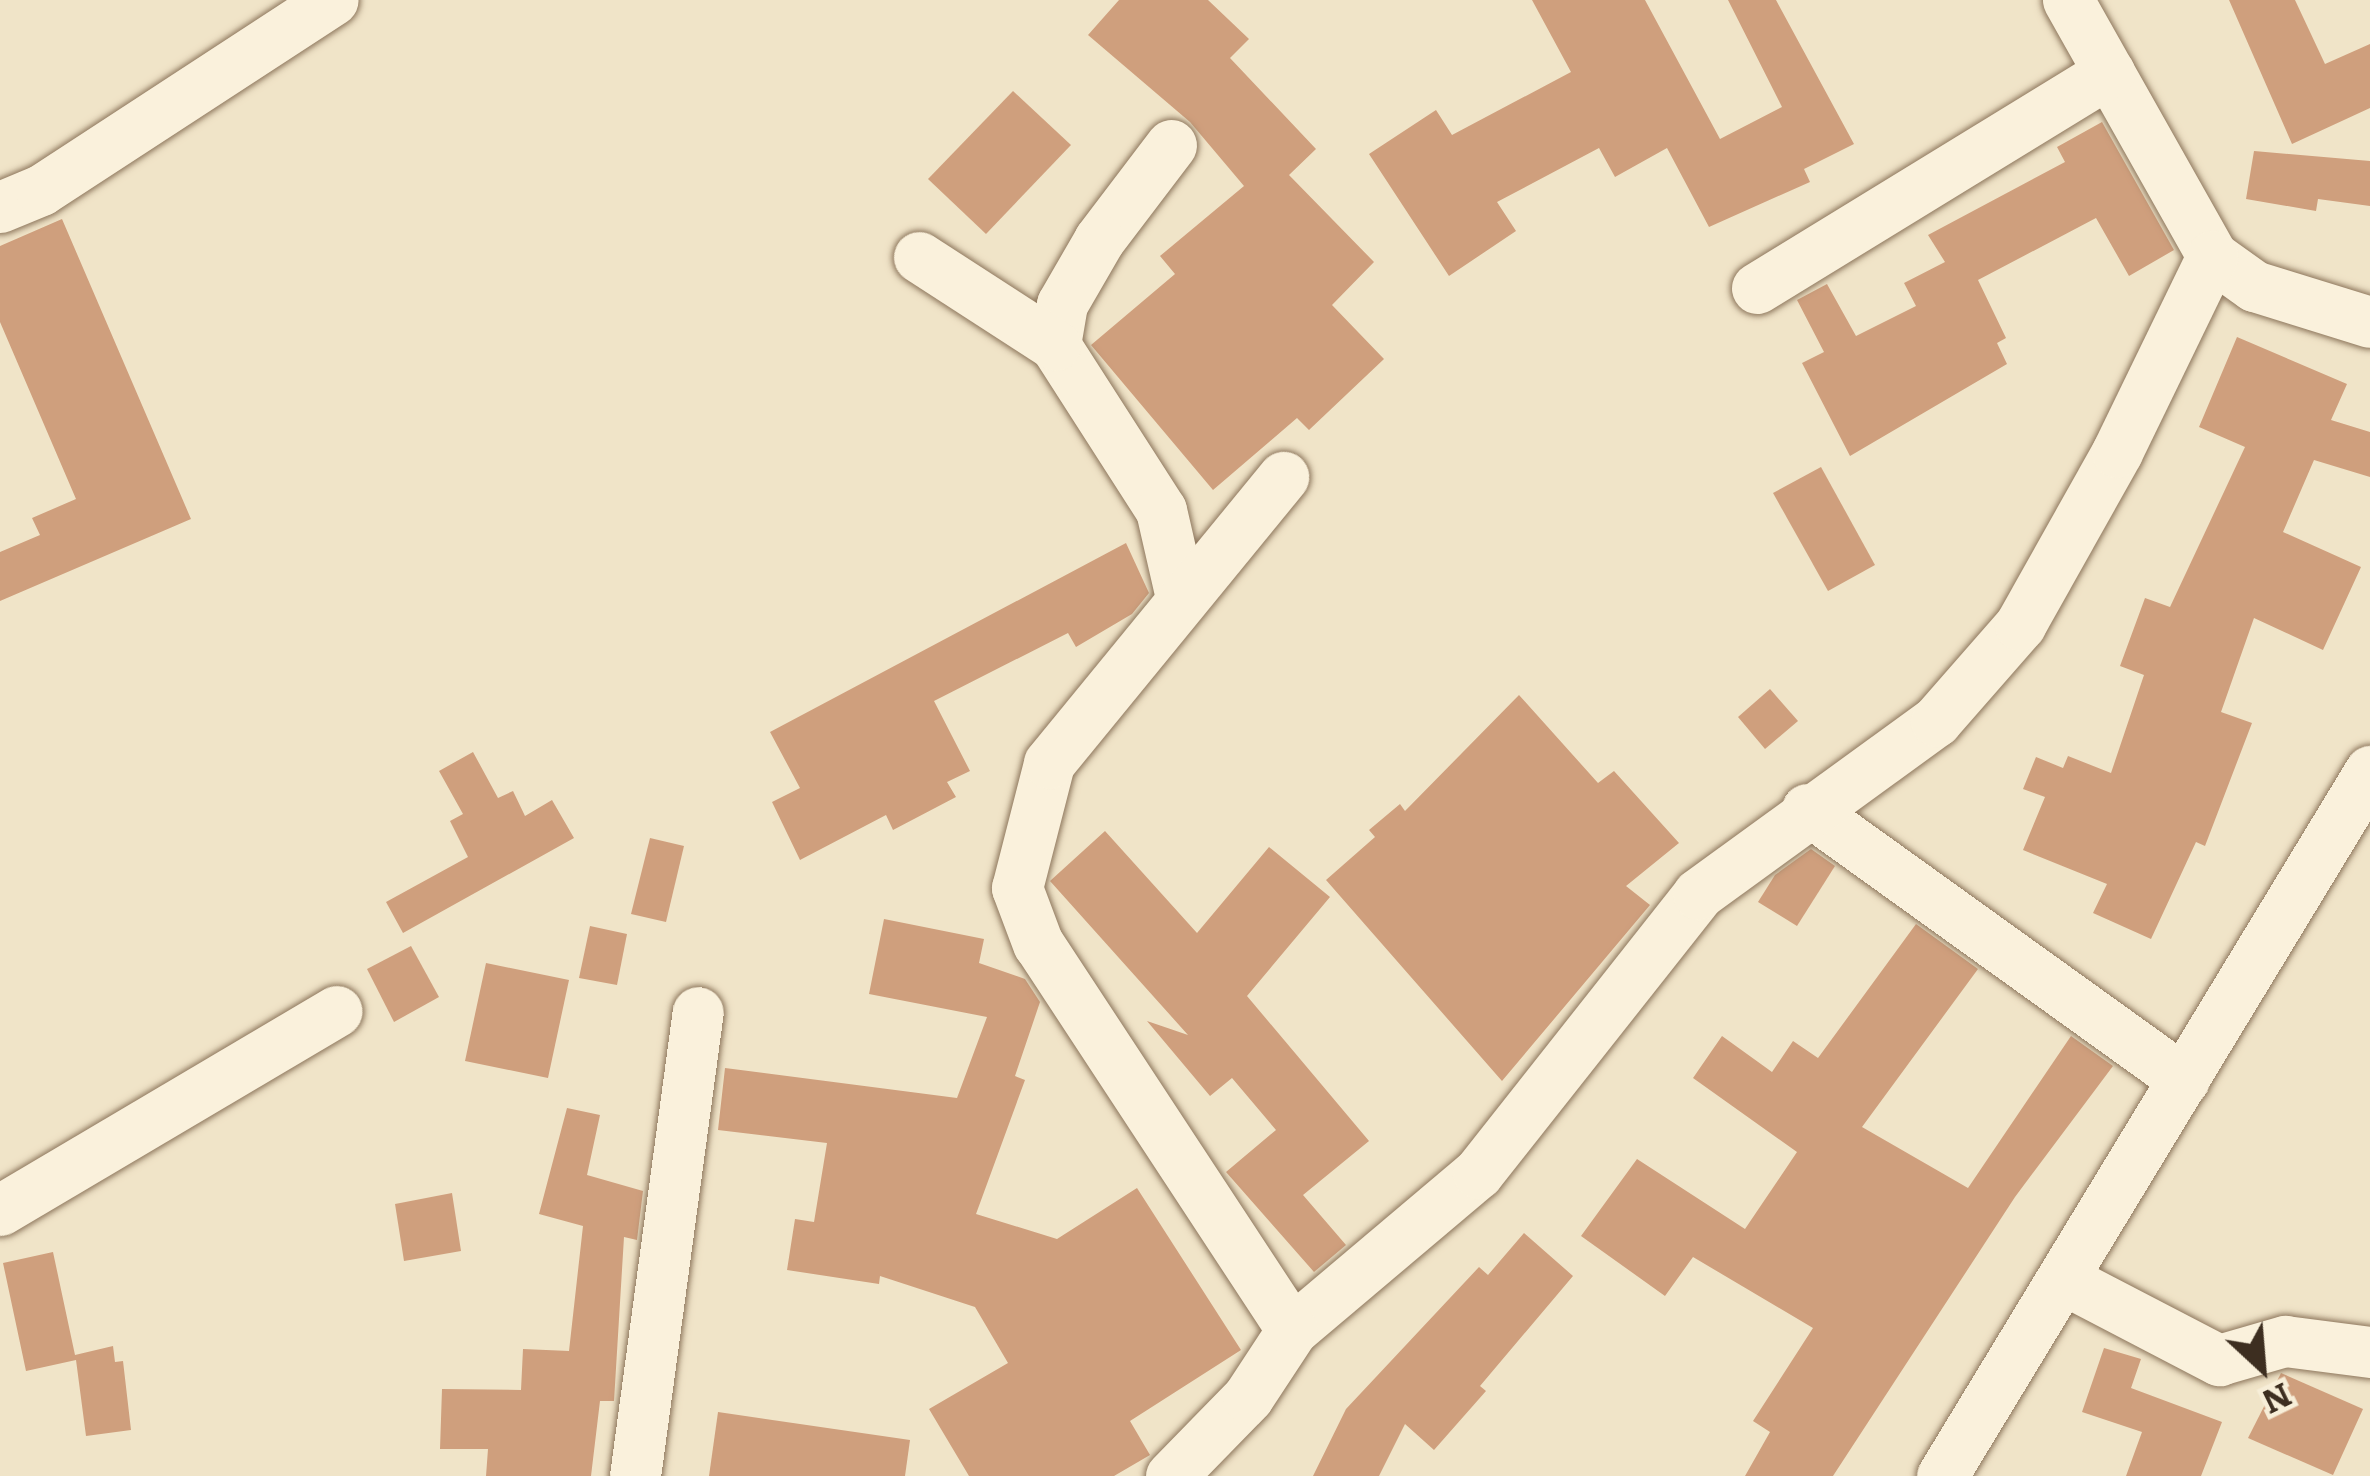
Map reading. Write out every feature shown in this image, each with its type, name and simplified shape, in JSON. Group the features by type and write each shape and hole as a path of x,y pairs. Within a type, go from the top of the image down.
{"street":[{"path":"0,207 41,190 333,0"},
{"path":"2068,0 2212,256 2254,286 2370,322"},
{"path":"1757,288 2109,72"},
{"path":"1055,345 1062,304 1090,256 1172,145"},
{"path":"1171,1476 1248,1397 1292,1330 1478,1173 1698,894 1807,809 1936,721 2020,625 2117,452 2212,256"},
{"path":"920,257 1055,345 1162,510 1181,597"},
{"path":"1283,477 1049,763 1017,888 1038,944 1292,1330"},
{"path":"1942,1476 2066,1280 2370,771"},
{"path":"1807,809 2184,1080"},
{"path":"0,1210 336,1011"},
{"path":"635,1476 698,1012"},
{"path":"2066,1280 2219,1360 2285,1341 2370,1352"}],"building":[{"path":"1119,0 1208,0 1249,39 1230,58 1316,149 1289,175 1374,262 1332,305 1384,359 1309,430 1297,418 1213,490 1091,345 1175,274 1160,256 1244,186 1190,122 1088,35"},
{"path":"1532,0 1645,0 1720,139 1782,107 1728,0 1776,0 1854,144 1804,169 1810,182 1709,227 1667,148 1615,177 1599,148 1497,202 1516,231 1449,276 1369,154 1436,110 1452,135 1571,72"},
{"path":"2229,0 2295,0 2325,64 2370,44 2370,108 2292,144"},
{"path":"1013,91 1071,145 986,234 928,179"},
{"path":"2102,122 2174,250 2129,276 2096,218 1978,280 2006,338 1997,343 2007,364 1850,456 1802,363 1824,352 1797,300 1827,284 1856,336 1916,306 1904,283 1945,262 1928,235 2065,162 2057,147"},
{"path":"2254,151 2370,161 2370,206 2318,199 2316,211 2246,199"},
{"path":"62,219 191,519 0,601 0,552 40,535 32,518 76,499 0,322 0,246"},
{"path":"2237,337 2347,384 2331,420 2370,432 2370,477 2314,460 2283,532 2361,567 2323,650 2254,618 2221,712 2252,723 2205,846 2196,842 2151,939 2093,913 2107,884 2023,850 2045,797 2023,789 2036,757 2063,768 2068,756 2111,773 2144,675 2120,666 2145,598 2170,607 2245,447 2199,427"},
{"path":"1821,467 1875,565 1828,591 1773,493"},
{"path":"1126,543 1149,593 1132,614 1076,647 1068,633 934,701 970,771 947,782 956,797 893,830 886,815 800,860 772,802 800,788 770,732"},
{"path":"1770,689 1798,721 1765,749 1738,717"},
{"path":"1519,695 1598,783 1614,771 1679,843 1626,886 1650,905 1502,1081 1326,880 1375,837 1369,830 1400,804 1405,811"},
{"path":"473,752 498,798 513,791 525,816 552,800 574,838 403,933 386,902 468,857 450,821 463,814 439,771"},
{"path":"1105,831 1197,933 1269,847 1330,897 1247,996 1369,1141 1303,1195 1346,1245 1314,1272 1226,1172 1276,1130 1232,1078 1210,1096 1147,1021 1188,1035 1050,881"},
{"path":"650,838 684,846 666,922 631,914"},
{"path":"1811,849 1835,866 1797,926 1758,902 1775,875"},
{"path":"884,919 984,939 979,963 1025,979 1040,1002 1015,1076 1025,1080 976,1214 1057,1239 1137,1188 1241,1350 1130,1421 1150,1455 1114,1476 969,1476 929,1409 1008,1363 975,1307 880,1276 879,1284 787,1270 795,1219 814,1222 827,1143 718,1130 725,1068 957,1098 987,1017 869,994"},
{"path":"1916,924 1978,969 1862,1127 1968,1188 2071,1036 2113,1066 2015,1197 1833,1476 1745,1476 1770,1432 1753,1421 1813,1328 1693,1257 1665,1296 1581,1236 1637,1159 1745,1229 1797,1152 1693,1078 1722,1036 1772,1072 1793,1041 1818,1058"},
{"path":"590,926 627,934 617,985 579,978"},
{"path":"411,946 439,997 394,1022 367,969"},
{"path":"486,963 569,980 548,1078 465,1061"},
{"path":"567,1108 600,1115 587,1175 643,1191 637,1240 624,1237 614,1401 600,1401 591,1476 486,1476 488,1449 440,1449 442,1389 521,1390 523,1349 569,1351 583,1226 539,1214"},
{"path":"452,1193 461,1251 404,1261 395,1204"},
{"path":"1524,1233 1573,1276 1480,1386 1486,1391 1434,1450 1405,1424 1379,1476 1313,1476 1346,1409 1479,1267 1488,1275"},
{"path":"53,1252 75,1355 113,1346 115,1362 123,1361 131,1430 86,1436 76,1360 26,1371 3,1263"},
{"path":"2104,1348 2141,1359 2131,1388 2222,1422 2201,1476 2126,1476 2142,1432 2082,1412"},
{"path":"2281,1373 2363,1409 2333,1475 2248,1438"},
{"path":"718,1412 910,1440 905,1476 709,1476"}]}
